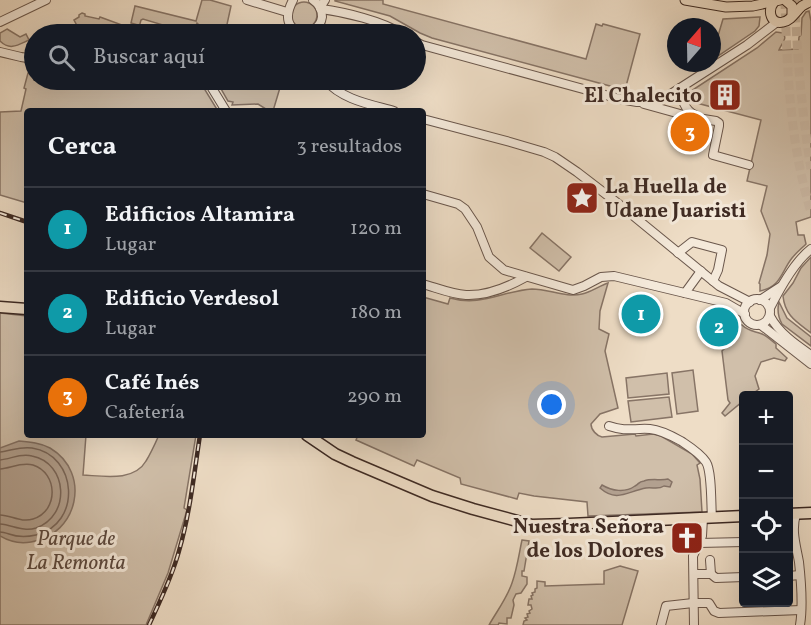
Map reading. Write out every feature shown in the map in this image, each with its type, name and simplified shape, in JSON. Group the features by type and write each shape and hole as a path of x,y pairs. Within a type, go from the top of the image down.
{"highway":[{"path":"0,307 24,309"},
{"path":"311,438 335,454 432,496 532,525 739,516"},
{"path":"793,514 811,513"}],"main road":[{"path":"685,0 726,7 753,6 764,3 778,7 792,6 792,15"},
{"path":"778,7 788,21 802,6 811,1"}],"street":[{"path":"0,22 46,0"},
{"path":"247,0 287,12"},
{"path":"313,0 321,8 380,24"},
{"path":"319,24 321,8 325,0"},
{"path":"290,24 287,12 294,1"},
{"path":"637,102 654,101 666,97 760,36 778,7"},
{"path":"426,46 665,110 716,121 719,123 712,155 749,165"},
{"path":"1,52 24,57"},
{"path":"680,88 683,102 690,113 699,117"},
{"path":"213,90 224,108"},
{"path":"336,90 358,102 382,108"},
{"path":"665,110 683,102"},
{"path":"426,120 544,152 555,158 620,205 716,283 745,311 750,323 760,325 811,364"},
{"path":"426,195 458,204 465,209 477,227 489,257 504,270 573,290 601,277 614,276 726,303 745,311"},
{"path":"678,253 692,242 722,250 716,283"},
{"path":"760,325 766,322 782,286 801,258 811,249"},
{"path":"685,293 701,271"},
{"path":"426,285 467,295 502,289 526,277"},
{"path":"716,283 750,302 760,300 782,286"},
{"path":"760,300 764,301 775,326 811,355"},
{"path":"745,311 750,302"},
{"path":"609,426 621,430 651,429 662,432 699,454 707,464 707,518 693,556 694,625"},
{"path":"699,543 739,542"},
{"path":"793,546 799,561 800,624"},
{"path":"710,560 711,574"},
{"path":"694,574 711,574 716,578 739,577"},
{"path":"793,576 800,575"},
{"path":"661,625 666,606 693,603 709,603 714,612 719,613 801,610"}],"green space":[{"path":"202,0 231,6 227,24 160,24 143,19 140,24 131,23 135,6 196,21"},
{"path":"383,0 383,4 586,59 596,24 640,34 625,90 432,38 426,36 426,24 404,24 390,16 335,1"},
{"path":"299,3 309,3 316,10 316,20 313,24 295,24 292,20 292,10"},
{"path":"809,11 811,21 811,217 796,222 798,235 804,235 806,244 792,258 780,278 772,286 760,291 759,283 770,234 761,211 767,186 747,181 761,120 693,102 688,93 757,48 776,32 783,33 785,37 779,50 798,49 802,18"},
{"path":"82,13 85,16 99,19 100,17 119,24 76,24 74,20"},
{"path":"760,17 759,26 755,31 721,54 723,19"},
{"path":"7,29 20,37 24,35 24,42 7,46 0,41 0,33"},
{"path":"26,90 205,90 216,108 24,108 24,202 0,195 0,112 21,111"},
{"path":"222,90 279,90 274,108 264,108 258,104 232,105 233,102 228,101"},
{"path":"542,233 571,257 559,271 530,248"},
{"path":"811,257 811,333 789,314 783,296"},
{"path":"608,283 600,311 599,329 609,334 605,351 618,408 600,414 591,424 592,428 602,437 635,434 636,436 653,434 661,436 692,454 700,463 697,465 702,512 588,516 587,502 519,493 517,499 461,484 460,478 417,460 414,466 356,440 357,438 426,438 426,298 448,304 450,298 482,300 532,289 576,295"},
{"path":"779,302 787,318 811,337 811,346 782,324 778,313"},
{"name":"Parque de La Remonta","path":"0,313 24,316 24,438 86,438 83,475 109,477 126,475 141,468 158,438 196,438 184,508 187,510 168,573 146,625 0,625"},
{"path":"742,325 768,337 787,358 785,361 774,358 761,362 755,376 759,389 739,391 739,404 725,416 722,413 730,403 722,351"},
{"path":"693,370 698,411 677,414 672,373"},
{"path":"667,373 669,394 628,398 626,378"},
{"path":"669,397 672,417 631,422 628,401"},
{"path":"522,540 529,541 524,571 522,571 522,576 527,577 527,584 513,600 511,618 507,618 507,624 489,625 510,589"},
{"path":"620,566 638,571 622,625 523,625 527,620 525,618 528,617 527,614 532,609 531,605 528,605 529,599 532,599 532,593 537,588 537,581 545,582 545,586 604,584 604,571"}],"water":[{"path":"19,441 50,448 63,459 71,472 75,487 74,502 69,516 60,528 47,537 27,543 15,542 0,536 0,448"},
{"path":"668,479 672,482 670,487 646,488 623,495 612,495 600,488 602,485 614,490 623,490 647,480"}],"tunnel":[{"path":"785,0 794,134 811,212"},
{"path":"795,0 800,85 811,169"}],"railway":[{"path":"0,213 24,221"},
{"path":"149,625 169,580 183,537 200,438"}],"place":[{"name":"El Chalecito","path":"725,95"},
{"name":"Café Inés","path":"690,132"},
{"name":"La Huella de Udane Juaristi","path":"582,198"},
{"name":"Edificios Altamira","path":"641,314"},
{"name":"Edificio Verdesol","path":"719,327"},
{"name":"Nuestra Señora de los Dolores","path":"687,538"}]}
